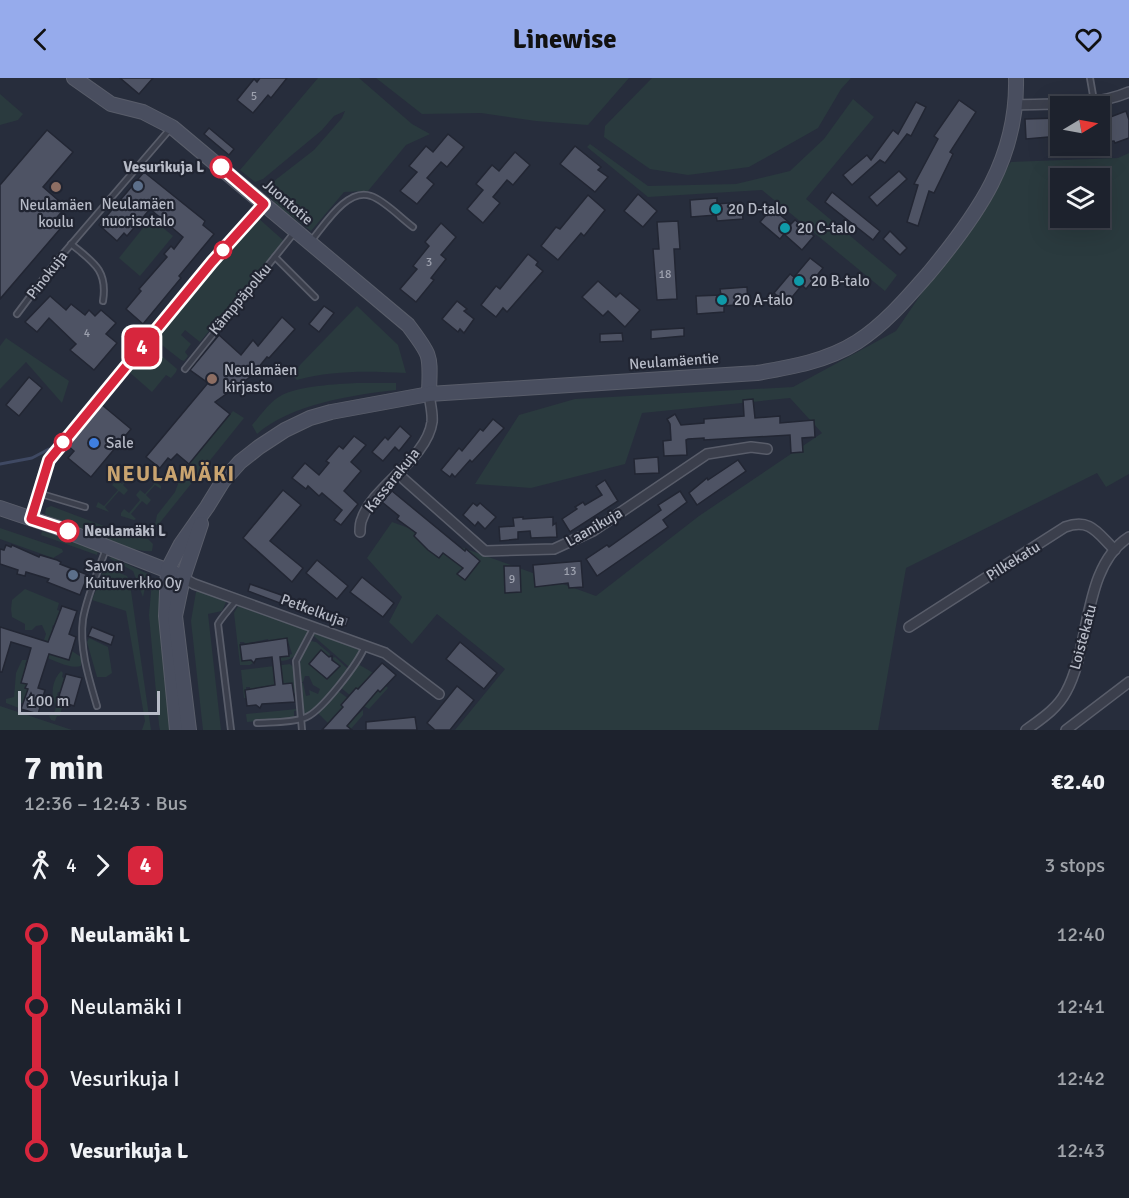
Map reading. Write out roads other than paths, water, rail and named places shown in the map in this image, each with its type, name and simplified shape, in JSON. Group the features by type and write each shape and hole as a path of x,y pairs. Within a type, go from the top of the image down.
{"street":[{"name":"Juontotie","path":"74,78 111,104 143,112 172,127 408,325 429,354 431,370 429,394"},
{"name":"Neulamäentie","path":"177,730 166,616 168,569 181,544 223,481 240,462 259,447 285,430 331,412 429,394 757,373 795,366 836,353 882,323 959,236 983,201 998,173 1016,105 1016,78"},
{"path":"1110,99 1129,92"},
{"path":"1016,105 1050,103"},
{"name":"Kassarakuja","path":"360,532 362,519 369,505 398,474 428,434 432,422 429,394"},
{"name":"Laanikuja","path":"398,474 485,551 554,549 593,531 707,454 751,447 767,449"},
{"name":"Neulamäentie","path":"189,730 175,616 183,578 207,507"},
{"name":"Petkelkuja","path":"0,508 168,569 194,584 385,653 439,694"},
{"name":"Pilkekatu","path":"909,627 1065,527 1076,523 1084,524 1092,528 1114,550"},
{"name":"Loistekatu","path":"1026,730 1046,716 1066,692 1095,588 1106,560 1129,537"},
{"path":"1066,730 1129,682"}],"lane":[{"path":"1090,78 1093,96"},
{"name":"Pinokuja","path":"17,314 71,244 172,127"},
{"path":"310,242 345,201 355,196 371,196 412,227"},
{"path":"31,519 49,460 212,262 264,204"},
{"name":"Kämppäpolku","path":"185,369 215,328 296,231"},
{"path":"71,244 96,264 101,272 105,292 103,301"},
{"path":"275,257 315,297"},
{"path":"38,493 85,507"},
{"path":"97,706 87,673 83,622 85,609 107,546"},
{"path":"231,730 218,624 237,599"},
{"path":"302,730 297,661 314,627"},
{"path":"257,723 301,719 314,713 338,687 359,659 365,646"}],"waterway":[{"path":"0,464 32,458 49,449"}],"place":[{"name":"Vesurikuja L","path":"221,167"},
{"name":"Neulamäen nuorisotalo","path":"138,186"},
{"name":"Neulamäen koulu","path":"56,187"},
{"name":"20 D-talo","path":"716,209"},
{"name":"20 C-talo","path":"785,228"},
{"name":"20 B-talo","path":"799,281"},
{"name":"20 A-talo","path":"722,300"},
{"name":"Neulamäen kirjasto","path":"212,379"},
{"name":"Sale","path":"94,443"},
{"name":"Neulamäki L","path":"68,531"},
{"name":"Savon Kuituverkko Oy","path":"73,575"}],"district":[{"name":"NEULAMÄKI","path":"171,474"}]}
